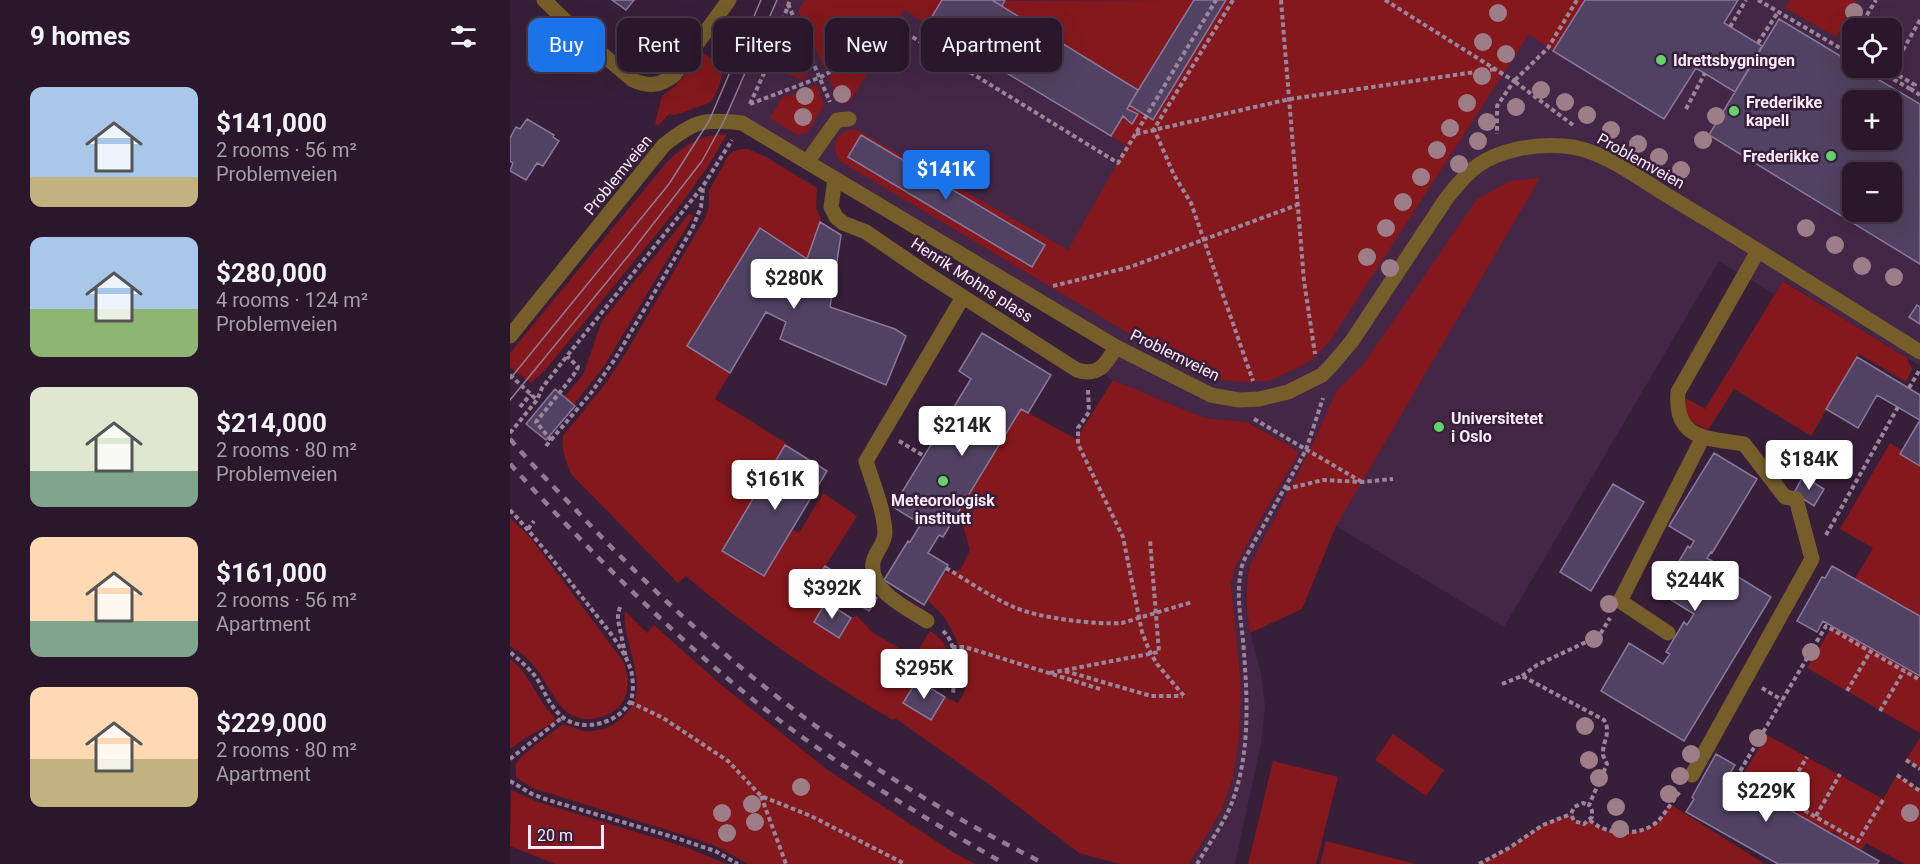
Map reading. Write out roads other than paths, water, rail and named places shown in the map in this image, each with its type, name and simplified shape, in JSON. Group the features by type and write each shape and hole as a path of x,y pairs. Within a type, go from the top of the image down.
{"street":[{"path":"544,0 633,80 653,85 666,81 674,75 729,0"},
{"path":"807,162 843,119"},
{"name":"Problemveien","path":"510,336 664,145 686,128 709,121 742,123 1116,347 1211,395 1250,400 1288,392 1316,378 1330,367 1352,341 1461,180 1477,166 1515,149 1565,146 1586,150 1607,160 1758,250 1920,352"},
{"name":"Henrik Mohns plass","path":"835,179 831,207 836,217 851,227 866,232 1077,370 1086,373 1096,370 1106,363 1116,347"},
{"path":"1692,775 1812,559 1796,499 1785,497 1744,444 1703,437 1690,432 1677,407 1678,392 1758,250"},
{"path":"927,621 885,593 873,578 873,562 885,537 883,516 866,460 963,297"},
{"path":"1668,633 1620,601 1703,437"}],"tram line":[{"path":"510,379 669,184 709,121 761,0"},
{"path":"510,400 629,255 702,161 724,121 777,0"}],"railway":[{"path":"510,439 600,536 653,588 764,686 823,731 884,773 979,830 1045,864"},
{"path":"510,464 675,633 747,694 783,723 864,779 1005,864"}],"place":[{"name":"Idrettsbygningen","path":"1661,60"},
{"name":"Frederikke kapell","path":"1734,111"},
{"name":"Frederikke","path":"1831,156"},
{"name":"Universitetet i Oslo","path":"1439,427"},
{"name":"Meteorologisk institutt","path":"943,481"}]}
